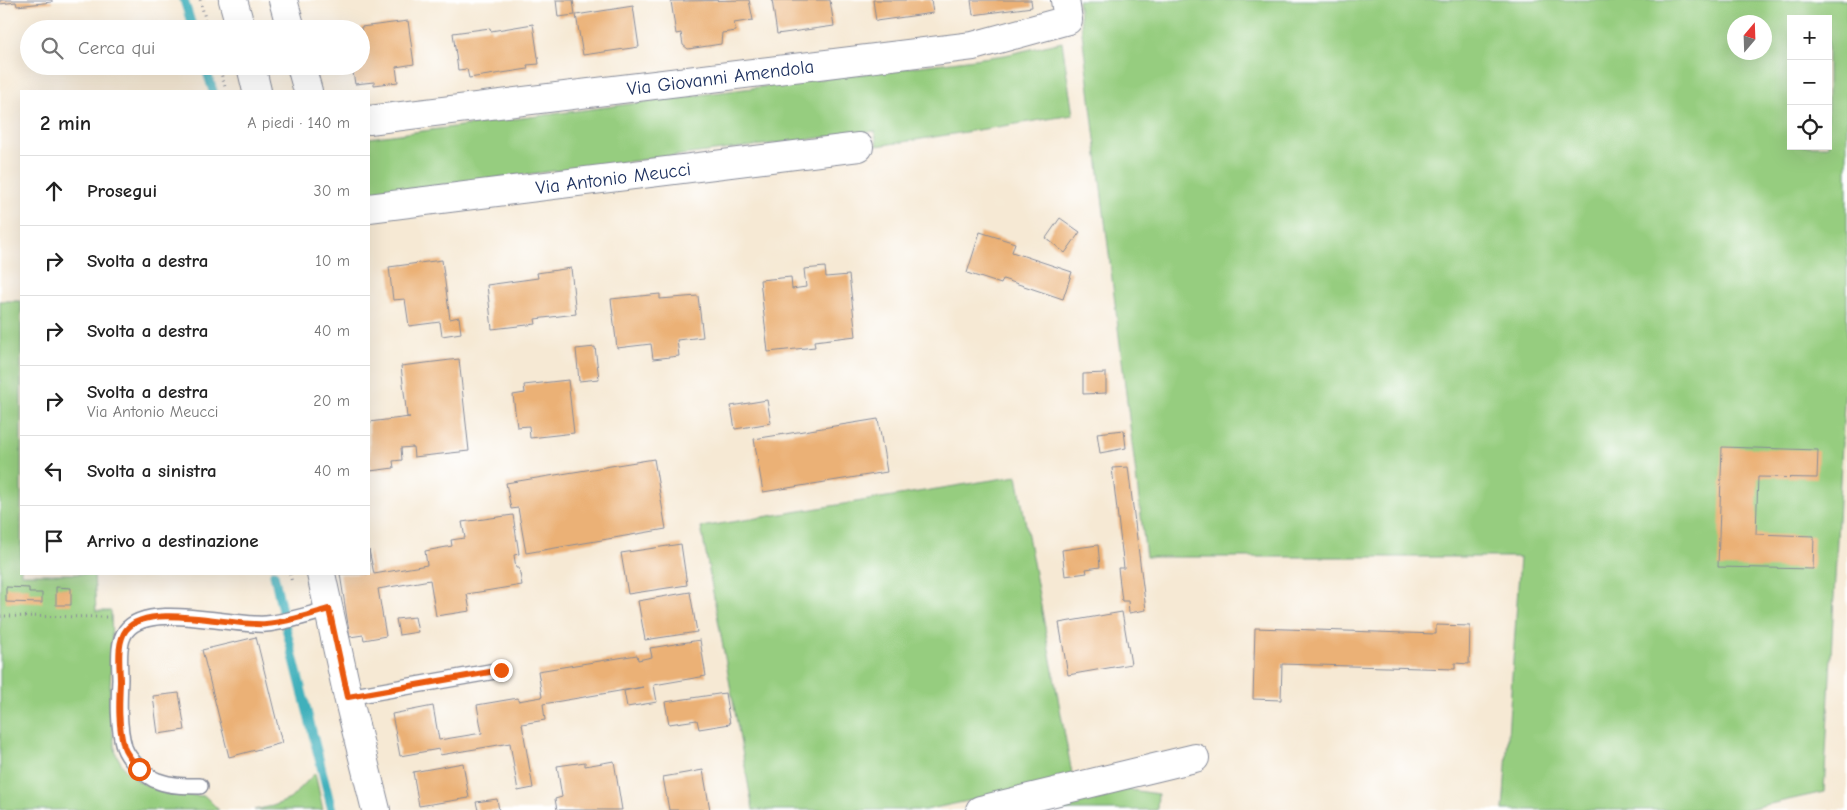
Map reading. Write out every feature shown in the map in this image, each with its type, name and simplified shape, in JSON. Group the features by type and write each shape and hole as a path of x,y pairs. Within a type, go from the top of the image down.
{"street":[{"path":"233,0 239,20"},
{"path":"283,0 289,20"},
{"name":"Via Giovanni Amendola","path":"370,120 973,46 1067,10"},
{"path":"254,75 258,90"},
{"path":"304,75 308,90"},
{"name":"Via Antonio Meucci","path":"370,208 859,147"},
{"path":"321,575 348,697 376,810"},
{"path":"980,810 1195,758"}],"lane":[{"path":"200,786 175,785 158,781 139,769 124,748 119,710 120,645 125,631 146,618 174,616 266,624 329,609"},
{"path":"348,697 501,670"}],"path":[{"path":"200,0 206,20"},
{"path":"222,75 226,90"},
{"path":"0,616 146,618"}],"green space":[{"path":"1078,0 1847,0 1847,346 1824,792 1743,810 1503,810 1520,557 1146,557"},
{"path":"1062,42 1073,115 877,146 875,131 370,194 370,138 1005,55"},
{"path":"0,301 20,301 20,575 94,575 96,611 111,611 112,644 109,709 116,754 125,770 138,781 166,794 205,796 219,810 0,810"},
{"path":"1017,476 1073,779 925,810 753,810 701,527"},
{"path":"315,773 323,810 254,810 273,806 290,799"},
{"path":"1124,789 1158,794 1157,810 1033,810"}],"building":[{"path":"0,0 52,0 52,2 17,6 16,2 0,4"},
{"path":"556,0 573,0 575,15 558,17"},
{"path":"749,0 753,20 734,23 736,31 722,33 721,44 688,49 683,45 681,33 676,34 671,1"},
{"path":"772,0 830,0 834,26 777,34"},
{"path":"873,0 931,0 933,13 876,21"},
{"path":"971,0 1031,0 1032,7 973,15"},
{"path":"633,6 639,47 583,55 576,15"},
{"path":"408,21 414,64 396,67 398,82 374,85 374,82 355,84 354,75 370,75 370,26"},
{"path":"533,24 539,64 527,65 528,69 469,78 467,69 458,70 453,33 490,28 491,31"},
{"path":"1060,218 1080,232 1065,253 1046,238"},
{"path":"980,232 1015,243 1012,252 1072,272 1063,299 1003,279 1001,284 967,273"},
{"path":"442,260 450,319 459,317 461,333 442,336 440,322 409,326 405,299 393,300 389,267"},
{"path":"825,267 826,277 849,275 856,336 814,341 815,347 768,352 760,280 791,277 792,289 806,287 804,269"},
{"path":"571,268 576,314 535,319 536,324 492,329 487,285 538,278 537,273"},
{"path":"660,294 660,299 698,296 703,337 677,340 679,356 653,359 651,344 617,348 611,299"},
{"path":"595,347 599,379 579,381 576,349"},
{"path":"459,359 469,451 414,457 413,447 401,448 402,460 393,461 394,468 370,471 370,422 410,417 407,417 401,366"},
{"path":"1106,373 1106,393 1083,394 1083,374"},
{"path":"568,380 574,433 530,438 529,426 517,427 513,395 525,393 524,385"},
{"path":"767,400 771,423 735,429 731,406"},
{"path":"878,419 887,472 763,492 754,439"},
{"path":"1124,430 1126,448 1100,453 1097,433"},
{"path":"1722,447 1818,450 1817,478 1758,477 1756,534 1814,536 1813,569 1718,567"},
{"path":"654,459 666,529 526,553 518,508 511,509 506,483"},
{"path":"1128,467 1146,610 1129,613 1128,601 1122,601 1118,568 1124,568 1112,468"},
{"path":"513,515 519,554 514,555 522,585 467,594 470,611 436,616 430,580 378,589 386,636 364,640 363,635 350,637 340,575 370,575 370,555 374,574 427,565 425,551 452,546 451,540 465,538 462,522"},
{"path":"681,544 687,585 628,594 621,553"},
{"path":"1098,545 1100,567 1086,569 1087,573 1065,576 1062,550"},
{"path":"6,587 29,588 29,593 42,593 42,603 6,602"},
{"path":"56,587 71,588 71,605 56,605"},
{"path":"690,592 697,632 645,640 638,601"},
{"path":"1122,612 1131,664 1068,675 1059,623"},
{"path":"415,617 418,632 399,635 396,619"},
{"path":"1436,625 1470,626 1469,664 1455,663 1455,669 1282,664 1281,700 1253,699 1255,628 1436,634"},
{"path":"256,637 282,743 229,757 202,650"},
{"path":"700,640 706,676 654,685 657,702 627,707 624,691 643,687 543,704 545,720 522,724 533,788 518,791 510,743 440,755 439,749 400,756 392,714 433,706 439,740 482,733 477,705 518,698 518,701 542,697 538,671 637,655 638,660 652,657 650,648"},
{"path":"179,693 185,730 158,734 153,696"},
{"path":"725,693 730,724 699,729 697,720 669,724 665,702"},
{"path":"614,761 622,810 557,810 555,799 562,797 557,766 585,762 585,766"},
{"path":"463,763 469,798 419,806 413,772"},
{"path":"703,770 710,810 669,810 663,777"},
{"path":"497,799 499,810 478,810 476,802"}],"waterway":[{"path":"184,0 190,20"},
{"path":"208,75 213,90"},
{"path":"274,575 332,810"}],"route":[{"path":"139,769 124,748 119,710 120,645 125,631 146,618 174,616 266,624 329,609 348,697 501,670"}]}
